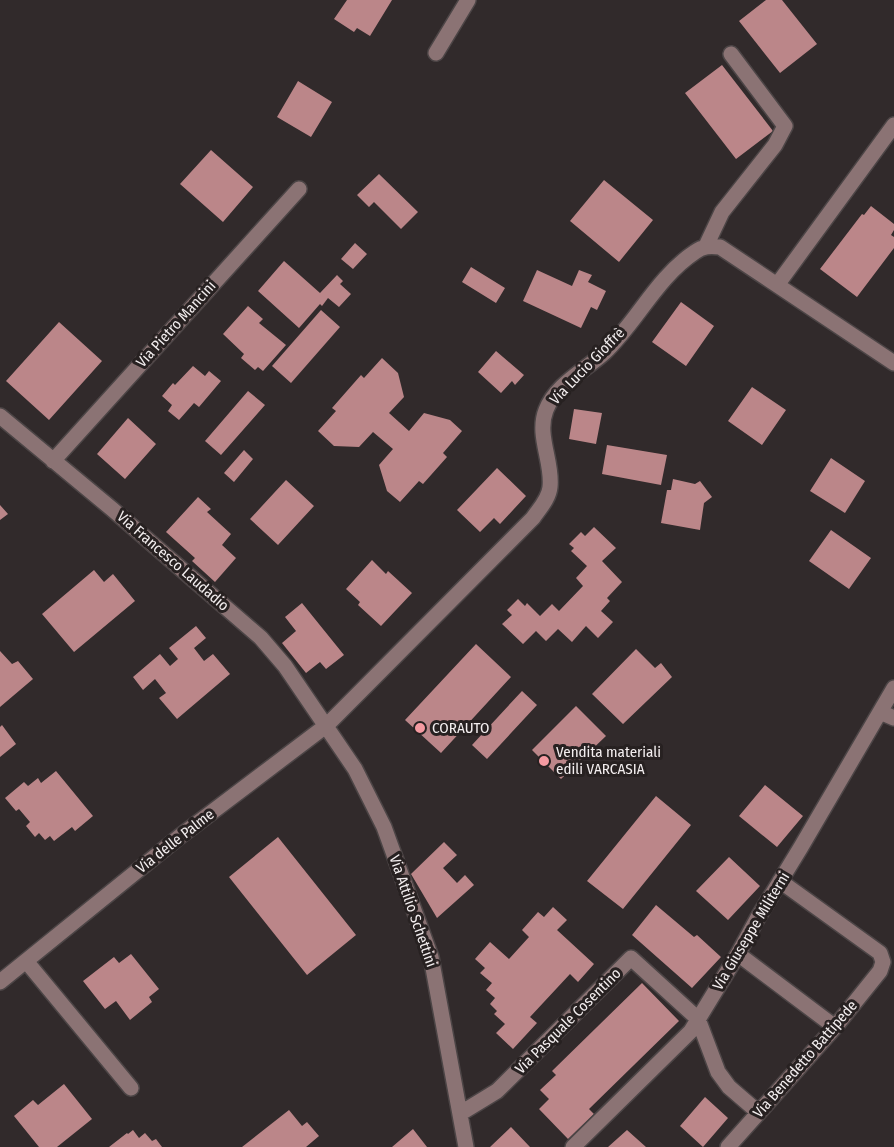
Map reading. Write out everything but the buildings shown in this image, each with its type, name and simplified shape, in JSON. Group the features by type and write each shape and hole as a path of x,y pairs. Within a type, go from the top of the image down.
{"street":[{"path":"436,53 468,0"},
{"path":"731,54 785,126 776,145 722,212 706,246 720,247 894,363"},
{"path":"777,285 894,125"},
{"name":"Via Pietro Mancini","path":"52,460 299,189"},
{"name":"Via Lucio Gioffrè","path":"327,725 532,518 546,499 550,486 543,435 544,413 552,398 564,385 605,352 673,269 696,250 706,246"},
{"name":"Via Francesco Laudadio","path":"0,416 261,638 285,666 327,725"},
{"name":"Via Giuseppe Militerni","path":"573,1147 691,1031 780,881 887,715 894,688"},
{"name":"Via delle Palme","path":"0,982 179,837 327,725"},
{"name":"Via Attilio Schettini","path":"327,725 356,769 384,828 420,923 431,957 466,1147"},
{"name":"Via Benedetto Battipede","path":"728,1147 835,1028 880,971 883,962 880,953 780,881"},
{"path":"738,954 835,1028"},
{"name":"Via Pasquale Cosentino","path":"460,1113 497,1091 631,958 698,1019"},
{"path":"26,961 131,1088"},
{"path":"698,1019 718,1072 729,1087 758,1112"}],"place":[{"name":"CORAUTO","path":"420,728"},
{"name":"Vendita materiali edili VARCASIA","path":"544,761"}]}
